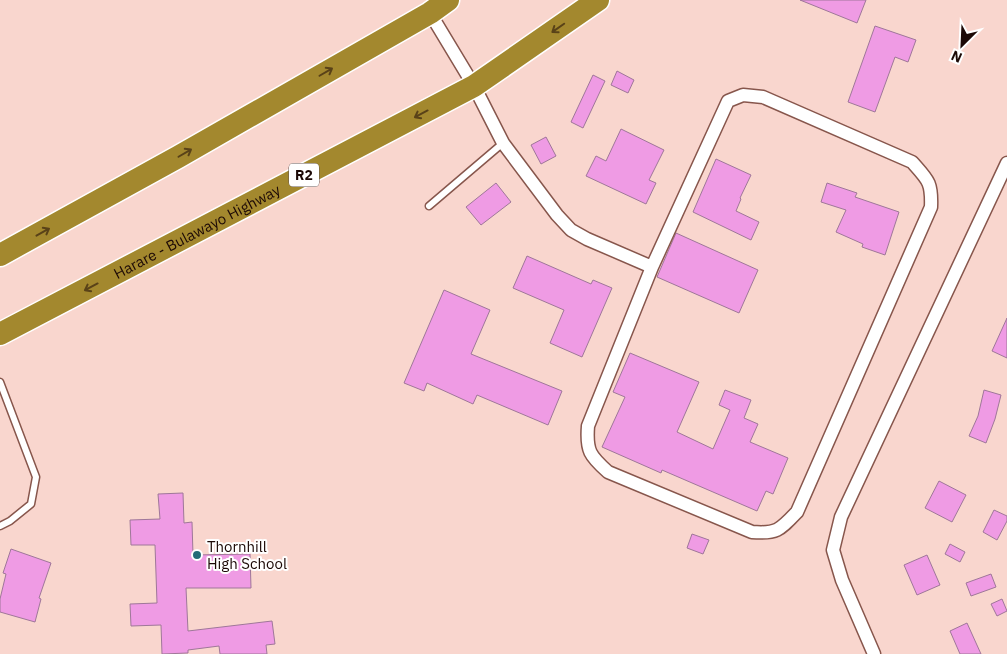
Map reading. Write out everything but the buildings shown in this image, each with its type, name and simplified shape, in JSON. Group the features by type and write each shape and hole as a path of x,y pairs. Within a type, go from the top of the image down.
{"highway":[{"path":"0,255 187,152 430,13 448,0"},
{"name":"Harare - Bulawayo Highway","path":"0,334 474,86 598,0"}],"street":[{"path":"430,13 474,86 504,144 557,215 571,230 587,239 652,267"},
{"path":"743,95 762,97 912,162 926,177 932,190 931,207 797,512 783,526 770,533 752,532 608,472 594,460 587,444 588,426 652,267 728,101 743,95"},
{"path":"874,654 842,580 834,550 841,517 1007,163"}],"lane":[{"path":"429,206 504,144"},
{"path":"0,382 36,477 31,504 0,526"}],"place":[{"name":"Thornhill High School","path":"197,555"}]}
